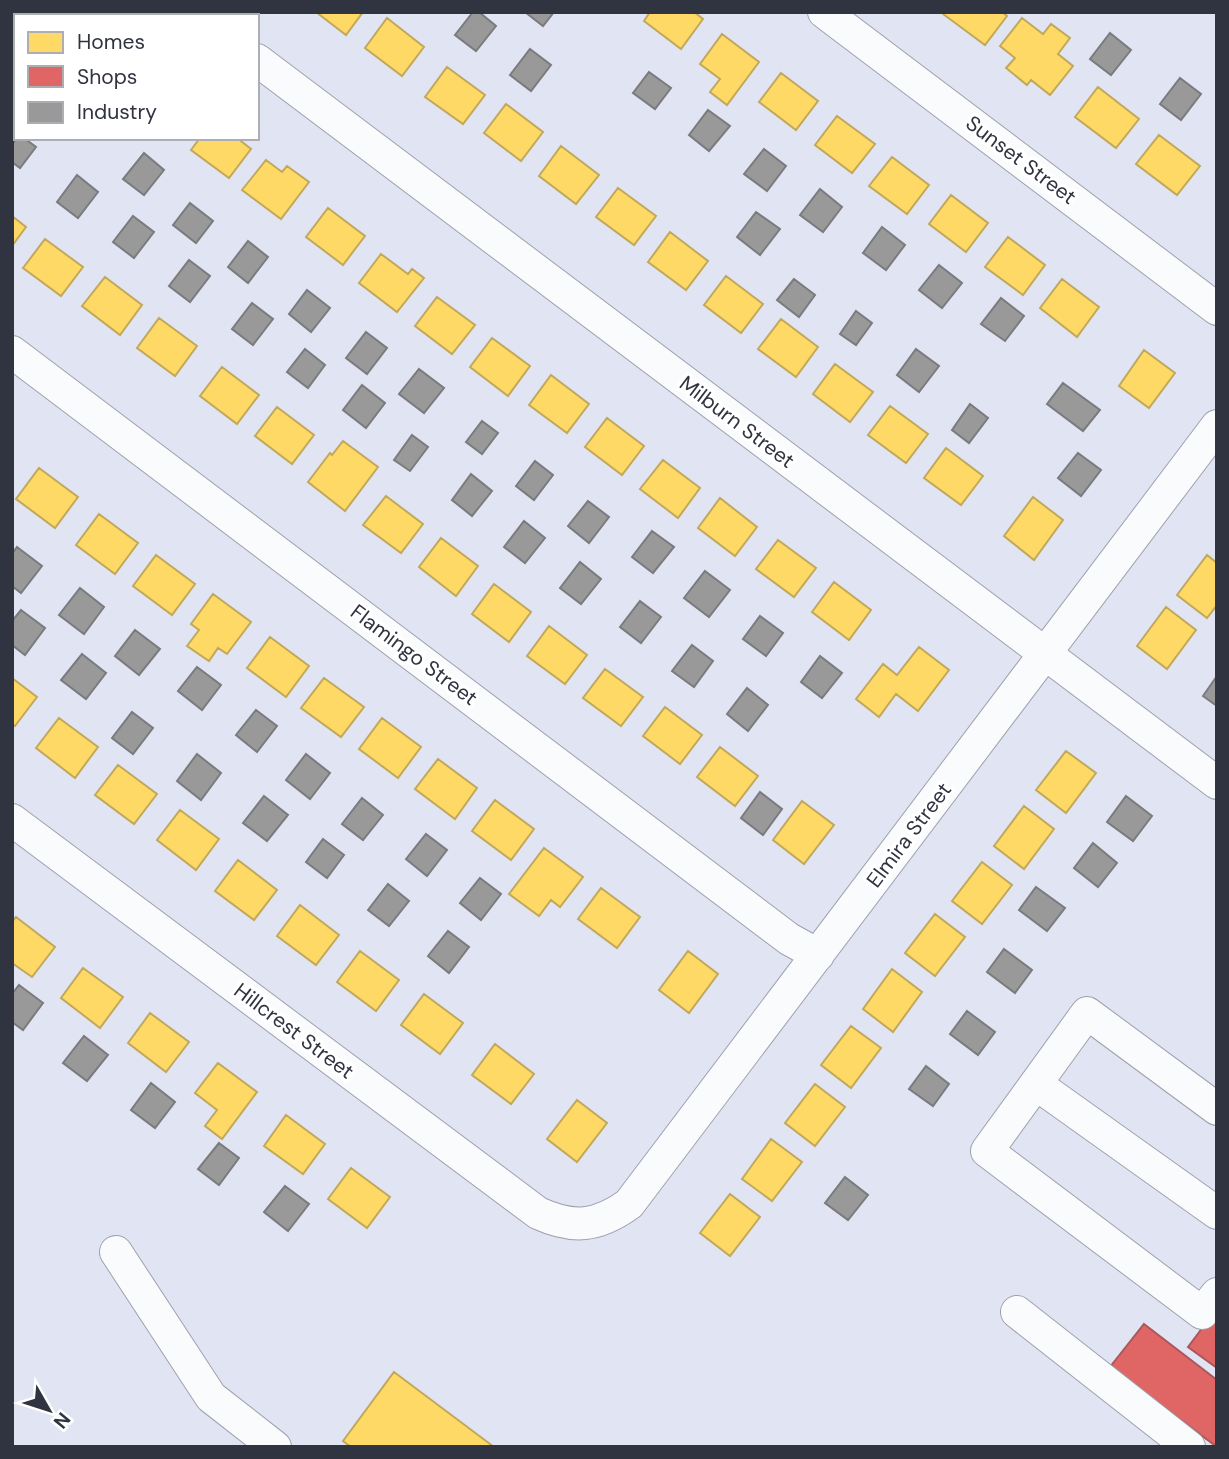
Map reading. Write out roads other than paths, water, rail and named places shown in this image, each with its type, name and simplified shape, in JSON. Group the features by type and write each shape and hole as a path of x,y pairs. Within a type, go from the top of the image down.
{"street":[{"name":"Sunset Street","path":"824,12 1217,309"},
{"name":"Milburn Street","path":"259,62 1217,783"},
{"name":"Flamingo Street","path":"12,352 789,939 818,954"},
{"name":"Elmira Street","path":"584,1223 613,1215 628,1204 1217,426"},
{"name":"Hillcrest Street","path":"12,820 538,1213 555,1221 584,1223"},
{"path":"1217,1109 1087,1013 987,1151 1202,1313 1217,1294"},
{"path":"1036,1084 1217,1213"},
{"path":"116,1252 211,1397 275,1447"},
{"path":"1017,1312 1189,1447"}]}
